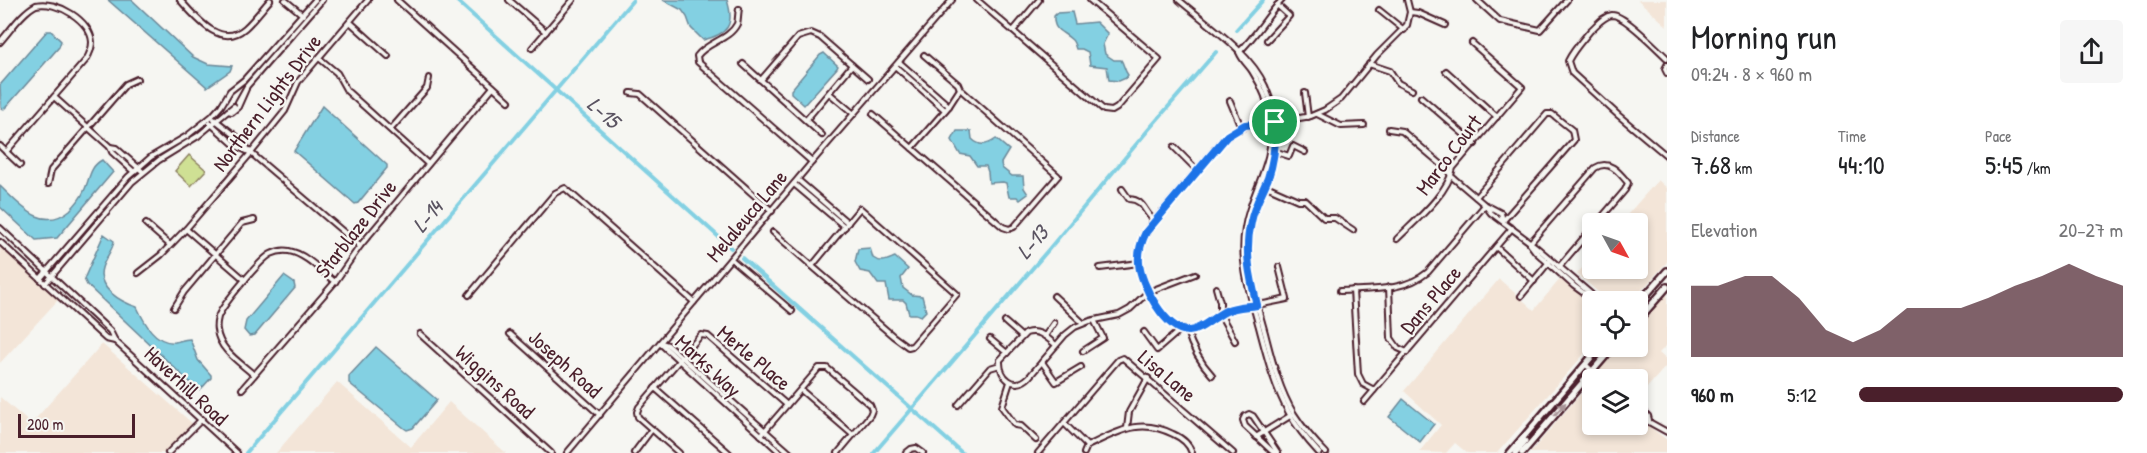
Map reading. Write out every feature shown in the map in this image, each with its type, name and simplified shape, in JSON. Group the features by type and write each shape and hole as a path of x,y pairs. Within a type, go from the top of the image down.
{"main road":[{"path":"1648,293 1667,271"},
{"path":"1648,309 1667,287"},
{"path":"1510,453 1592,357"},
{"path":"1594,369 1604,357"},
{"path":"1522,453 1582,383"},
{"path":"1516,453 1543,415"}],"street":[{"path":"180,0 212,32 227,34 243,30 270,0"},
{"path":"285,0 306,18"},
{"path":"40,279 134,172 207,120 221,106 230,91 244,80 315,0"},
{"path":"45,284 143,172 198,136 236,104 247,86 322,0"},
{"name":"Northern Lights Drive","path":"138,273 186,229 251,153 285,111 298,82 368,0"},
{"path":"397,0 508,101"},
{"path":"509,0 546,32"},
{"path":"532,48 573,0"},
{"name":"Melaleuca Lane","path":"567,453 952,0"},
{"path":"977,0 1104,110 1112,111 1159,59 1090,0"},
{"path":"1013,31 1039,0"},
{"path":"1179,0 1239,52 1262,89 1273,123 1272,150 1262,185 1247,218 1243,242 1244,266 1283,391 1294,413 1326,453"},
{"path":"1239,52 1254,38 1263,21 1282,0"},
{"path":"1279,267 1287,299 1247,305 1220,314 1198,328 1180,330 1169,322 1148,292 1141,277 1139,263 1141,242 1154,220 1220,143 1241,127 1308,117 1341,99 1369,63 1404,30 1410,12 1407,0"},
{"path":"1477,0 1500,21 1540,30 1567,0"},
{"path":"0,42 27,11 45,2 65,7 85,25 92,42 86,60 6,152"},
{"path":"1267,40 1289,16 1277,5"},
{"path":"739,9 736,25 723,38 703,48 697,56 698,62 812,162"},
{"path":"1379,10 1404,30"},
{"path":"1410,12 1418,13 1445,25"},
{"path":"1667,58 1626,21 1611,15 1603,19 1579,43 1568,61 1572,73 1667,156"},
{"path":"350,22 388,56"},
{"path":"761,80 794,42 803,34 811,33 820,37 868,79"},
{"name":"Marco Court","path":"1397,239 1434,202 1451,176 1453,168 1522,87 1472,43"},
{"path":"873,114 998,222 1009,229 1014,227 1058,176 924,55"},
{"path":"319,58 337,73 347,91 428,164"},
{"path":"899,62 947,108"},
{"path":"1369,63 1390,71 1398,83 1412,90"},
{"path":"743,64 822,135"},
{"path":"806,120 852,65"},
{"path":"1667,65 1665,69 1667,73"},
{"path":"896,67 947,108"},
{"path":"1446,71 1497,117"},
{"path":"391,129 427,87 429,78"},
{"path":"48,184 51,170 126,84 137,79"},
{"path":"227,111 232,112 238,107 247,86"},
{"name":"Starblaze Drive","path":"242,389 334,282 360,246 493,87"},
{"path":"912,148 947,108 960,89"},
{"path":"631,93 640,94 772,211"},
{"path":"829,93 854,114"},
{"path":"1305,93 1308,117"},
{"path":"54,97 110,147 112,152 138,177"},
{"path":"1421,97 1475,144"},
{"path":"1230,101 1241,127"},
{"path":"1317,114 1341,126 1364,125"},
{"path":"1476,197 1546,114 1552,114 1572,130 1574,140 1503,220"},
{"path":"211,116 213,123"},
{"path":"207,120 236,146 251,153 360,246"},
{"path":"1389,129 1402,131 1485,205 1501,213 1503,220 1530,243 1536,252 1558,268 1582,293"},
{"path":"0,146 20,165"},
{"path":"1272,150 1289,156 1293,146 1305,152"},
{"path":"110,147 116,148 143,172"},
{"path":"1174,147 1197,170"},
{"path":"1530,243 1595,168 1609,164 1628,183 1625,190 1605,213"},
{"path":"796,182 846,225"},
{"path":"1262,185 1298,200 1305,200 1324,218 1335,218 1353,230"},
{"path":"469,294 555,193 565,188 694,302"},
{"path":"1122,189 1129,199 1142,203 1150,218 1154,220"},
{"path":"1340,291 1389,287 1412,282 1426,274 1485,205"},
{"path":"773,232 812,266 901,343 908,347 912,346 957,294 860,208 812,266"},
{"path":"174,308 242,224 254,220"},
{"path":"146,224 170,244"},
{"name":"Haverhill Road","path":"0,228 110,331 115,341 236,452"},
{"name":"Dans Place","path":"1364,402 1512,228"},
{"path":"186,229 245,280"},
{"path":"1558,268 1582,240"},
{"name":"Haverhill Road","path":"0,242 106,339 115,341"},
{"path":"1496,247 1534,281"},
{"path":"255,375 224,348 216,328 218,317 224,307 245,280 270,254 290,251 300,255 334,282"},
{"path":"731,259 792,311"},
{"path":"1521,296 1550,261"},
{"path":"1100,267 1139,263"},
{"path":"1056,345 1040,333 1031,331 1021,336 1000,360 1002,374 1010,382 1018,383 1026,380 1070,331 1083,323 1124,313 1148,292 1195,274"},
{"path":"1389,287 1391,338 1395,346 1407,352"},
{"path":"1216,288 1220,302 1220,314 1235,341"},
{"path":"1353,290 1358,374 1365,386 1374,390"},
{"path":"1054,296 1083,323"},
{"path":"1255,305 1270,370 1290,416 1319,453"},
{"path":"1083,351 1103,339 1094,320"},
{"path":"1005,322 1021,336"},
{"path":"1045,336 1054,323"},
{"path":"1144,332 1157,350 1180,330"},
{"path":"1187,331 1203,366 1212,375"},
{"name":"Wiggins Road","path":"420,334 551,453"},
{"name":"Joseph Road","path":"510,334 600,415"},
{"name":"Merle Place","path":"679,358 700,335 708,336 787,405"},
{"path":"990,339 1007,353"},
{"name":"Marks Way","path":"661,343 668,345 781,453"},
{"path":"679,358 637,412 639,417 679,453"},
{"name":"Lisa Lane","path":"1038,453 1120,358 1128,361 1233,453"},
{"path":"1042,362 1056,382 1081,366"},
{"path":"958,405 990,368 1000,365"},
{"path":"1586,365 1590,369"},
{"path":"761,435 822,367 829,369 870,405 872,410 838,453"},
{"path":"1127,429 1129,412 1148,378"},
{"path":"1010,382 1002,407 1015,425 1021,426 1035,440"},
{"path":"655,388 729,453"},
{"path":"801,390 854,435"},
{"name":"Marks Way","path":"721,396 790,453"},
{"path":"1249,414 1253,416 1276,453 1245,426 1243,420 1245,416 1249,414"},
{"path":"1256,437 1290,416"},
{"path":"1648,416 1649,421 1667,432"},
{"path":"168,453 202,419"},
{"path":"1064,423 1087,446"},
{"path":"1084,453 1087,446 1127,429 1143,425 1162,429 1186,442 1192,453"},
{"path":"634,453 652,429"},
{"path":"906,453 913,448 923,453"}],"shaded area":[{"path":"1638,0 1667,0 1667,26"},
{"path":"1658,180 1667,188 1667,262 1641,291 1597,291 1583,279 1648,279 1648,213 1629,213"},
{"path":"0,246 58,300 0,363"},
{"path":"1582,268 1582,278 1577,274"},
{"path":"1561,278 1582,296 1582,356 1497,453 1467,453 1455,443 1446,453 1419,452 1441,425 1404,391 1499,279 1534,310"},
{"path":"1667,291 1667,345 1659,353 1667,360 1667,365 1648,387 1648,369 1600,369 1610,357 1648,357 1648,313"},
{"path":"102,344 193,424 166,453 0,453 0,397 31,424"},
{"path":"337,382 411,447 449,402 506,453 276,453"},
{"path":"1582,392 1582,435 1648,435 1648,426 1667,440 1667,453 1530,453"}],"green space":[{"path":"189,155 206,170 191,186 175,171"}],"water":[{"path":"108,0 132,0 193,57 208,64 232,66 230,71 207,87"},
{"path":"663,0 727,0 730,22 718,35 703,40 691,28 682,10"},
{"path":"1072,12 1075,24 1096,22 1108,34 1103,44 1105,54 1114,60 1121,60 1128,75 1126,78 1119,81 1109,80 1107,67 1090,65 1088,52 1076,49 1072,40 1057,28 1054,16 1057,13"},
{"path":"47,31 51,31 61,41 59,47 8,105 4,109 1,108 0,85"},
{"path":"824,53 838,66 804,105 791,93 791,90"},
{"path":"322,106 387,165 387,168 358,203 355,204 294,151"},
{"path":"957,131 971,131 972,139 981,144 987,144 996,139 1009,150 1001,163 1002,168 1012,176 1023,176 1024,188 1028,194 1020,200 1017,197 1009,197 1006,183 989,183 986,166 977,166 970,156 960,154 952,140"},
{"path":"102,160 113,172 57,238 36,240 0,207 0,186 32,214 50,219 60,216 78,201 92,170"},
{"path":"104,234 114,241 102,268 101,275 106,288 117,298 137,307 156,336 168,342 190,339 198,360 211,375 201,389 198,390 87,285 84,279"},
{"path":"870,248 876,260 884,261 895,257 908,269 901,278 903,288 912,295 922,296 926,311 921,316 909,314 903,300 889,300 886,284 878,284 870,273 860,271 855,262 858,249"},
{"path":"284,276 294,283 295,288 255,335 249,336 244,330 246,321"},
{"path":"376,347 437,400 413,428 407,430 404,428 349,383 349,376"},
{"path":"1403,399 1434,424 1420,442 1389,417"}],"waterway":[{"name":"L-15","path":"456,0 731,248"},
{"name":"L-14","path":"246,453 633,0"},
{"name":"L-13","path":"1236,30 1263,0"},
{"name":"L-13","path":"874,453 1216,52"},
{"name":"L-15","path":"742,258 962,453"}],"route":[{"path":"1275,122 1274,158 1254,210 1247,242 1248,266 1257,305 1228,310 1193,330 1176,328 1167,320 1141,277 1139,250 1141,242 1154,220 1227,136 1245,125 1275,122"}]}
